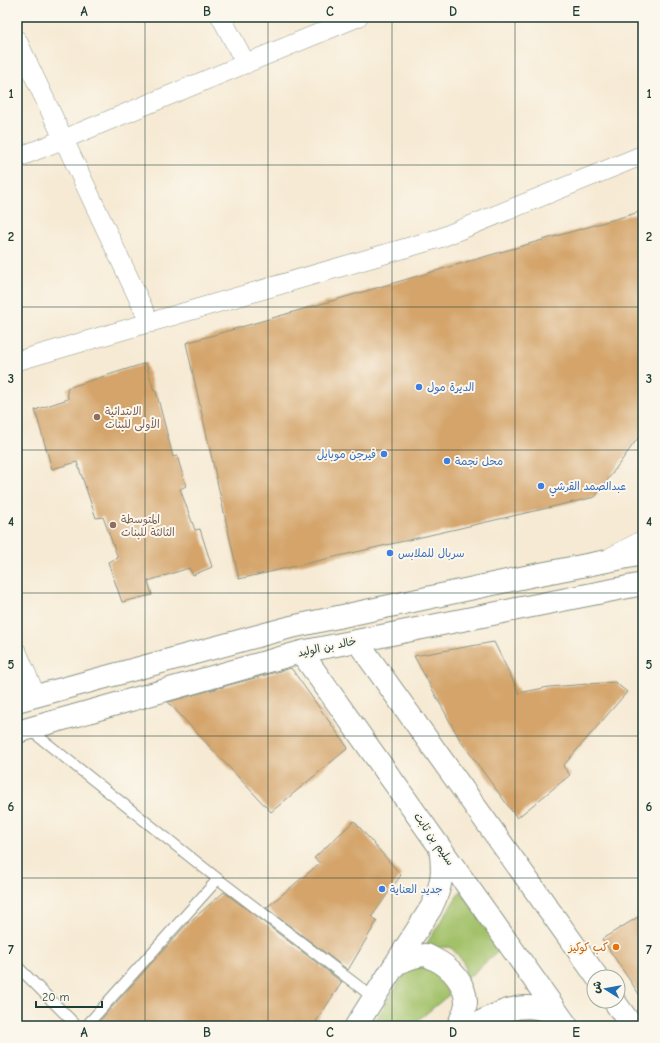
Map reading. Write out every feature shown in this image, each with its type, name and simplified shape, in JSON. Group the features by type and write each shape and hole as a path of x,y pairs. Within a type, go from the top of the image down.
{"street":[{"path":"221,17 246,64"},
{"path":"17,158 358,17"},
{"path":"17,40 150,323"},
{"path":"17,361 440,238 643,156"},
{"path":"598,563 643,540"},
{"path":"17,652 26,699 291,627 643,554"},
{"name":"خالد بن الوليد","path":"23,731 301,652 643,584"},
{"path":"357,641 591,969"},
{"name":"سليم بن ثابت","path":"301,652 564,1021"},
{"path":"356,1026 432,908 439,894 443,871 440,846"},
{"path":"396,964 413,957 427,955 442,963 455,974 463,991 466,1003 458,1026"},
{"path":"472,1026 501,1012 521,1006 537,1008 564,1021"},
{"path":"620,1009 632,1026"}],"lane":[{"path":"23,731 374,998"},
{"path":"86,1026 218,879"},
{"path":"17,966 78,1026"}],"green space":[{"path":"461,890 501,949 462,983 465,975 465,969 463,962 458,955 450,947 429,948 427,943"},
{"path":"412,962 437,968 450,994 411,1026 372,1026"}],"building":[{"name":"الديرة مول","path":"643,211 643,431 595,497 239,579 186,343"},
{"path":"146,363 154,391 156,391 173,457 177,456 186,486 180,489 195,530 200,529 212,567 193,575 189,568 148,581 152,595 122,602 108,562 118,558 103,517 96,518 77,462 52,469 35,410 68,399 67,388"},
{"path":"494,642 519,693 549,687 615,682 627,692 563,766 570,775 517,818 460,740 414,656"},
{"path":"291,668 348,748 271,812 168,702"},
{"path":"354,821 401,875 372,916 377,921 348,970 266,908 320,863 314,858"},
{"path":"224,892 342,982 313,1026 95,1026 187,924"},
{"path":"643,914 643,1000 626,975 626,969 622,969 602,939"}],"place":[{"name":"الديرة مول","path":"419,387"},
{"name":"الابتدائية الأولى للبنات","path":"97,417"},
{"name":"فيرجن موبايل","path":"384,454"},
{"name":"محل نجمة","path":"447,461"},
{"name":"عبدالصمد القرشي","path":"541,486"},
{"name":"المتوسطة الثالثة للبنات","path":"113,525"},
{"name":"سربال للملابس","path":"390,553"},
{"name":"جديد العناية","path":"382,889"},
{"name":"كب كوكيز","path":"616,947"}]}
